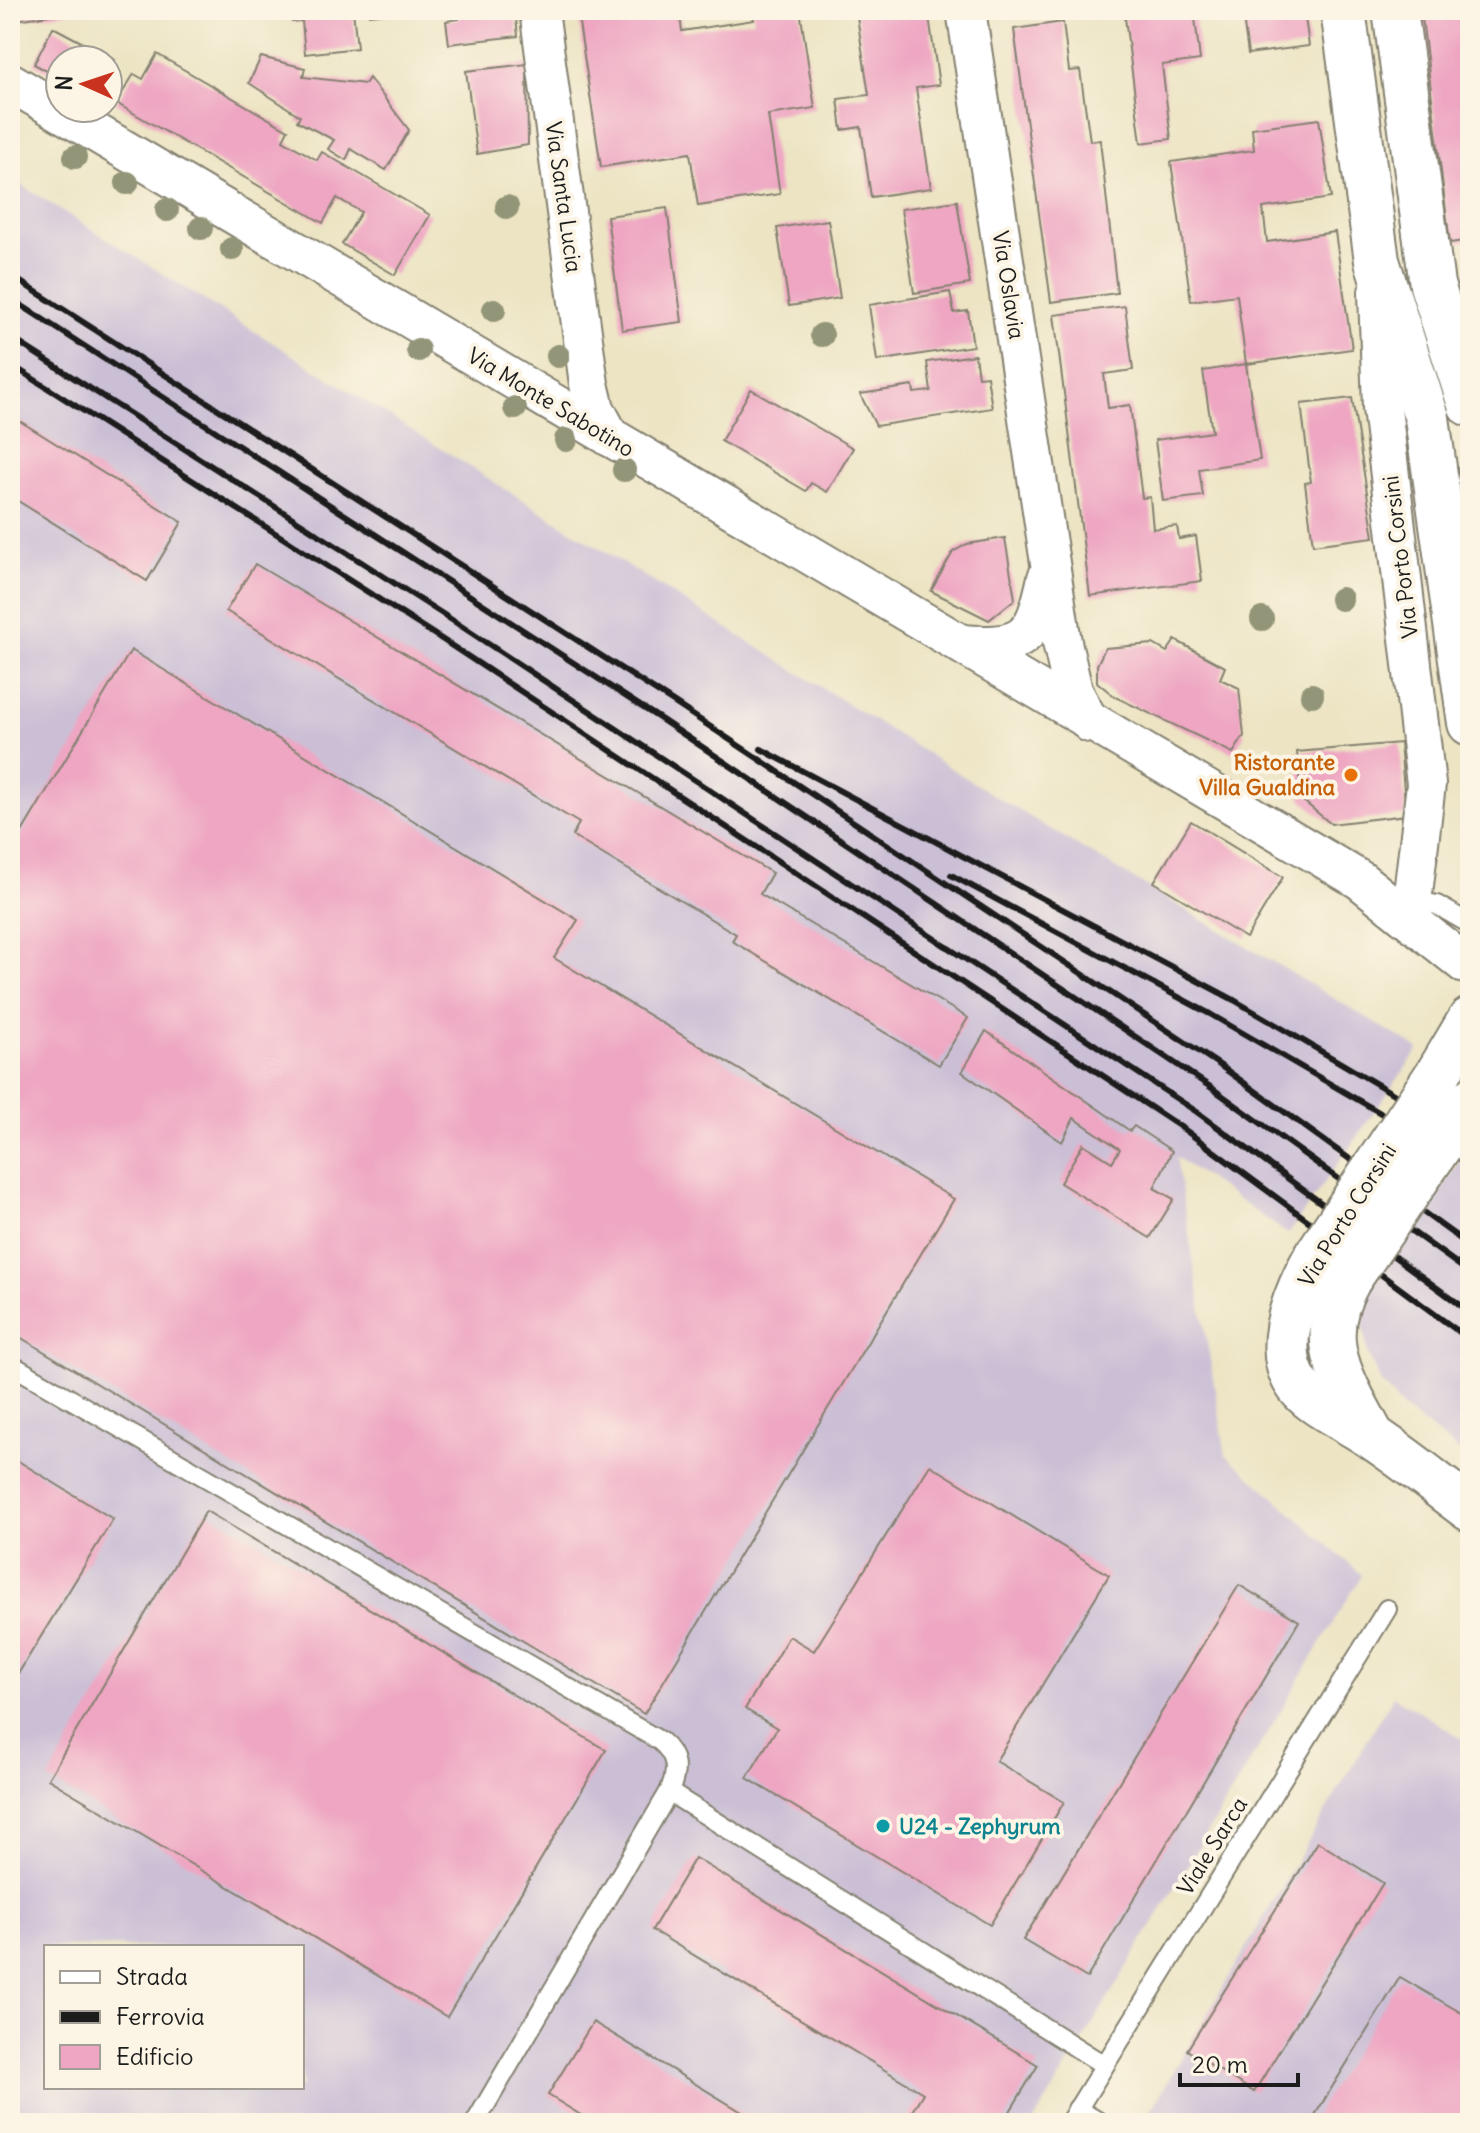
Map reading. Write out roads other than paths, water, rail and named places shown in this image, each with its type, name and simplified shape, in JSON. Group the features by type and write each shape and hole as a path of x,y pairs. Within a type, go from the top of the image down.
{"street":[{"name":"Via Santa Lucia","path":"539,10 589,384 595,409 610,437"},
{"name":"Via Oslavia","path":"966,10 1068,671 1090,723"},
{"name":"Via Porto Corsini","path":"1343,10 1377,261 1382,408 1426,775 1426,806 1410,910"},
{"path":"1395,10 1432,285 1470,404"},
{"name":"Via Monte Sabotino","path":"10,82 1410,910 1423,934 1465,964"},
{"name":"Via Porto Corsini","path":"1377,261 1427,418 1470,722"},
{"path":"553,403 575,402 585,394 589,384"},
{"name":"Via Oslavia","path":"962,644 1000,646 1023,638 1036,622 1051,560"},
{"name":"Via Porto Corsini","path":"1470,1020 1333,1267 1333,1356 1372,1436 1470,1509"},
{"name":"Via Porto Corsini","path":"1333,1267 1470,1101"}],"lane":[{"path":"1410,910 1437,905 1468,923"},
{"path":"10,1364 660,1741 676,1763 669,1792 475,2123"},
{"name":"Viale Sarca","path":"1101,2123 1073,2116 1387,1609"},
{"path":"669,1792 1104,2065"}],"railway":[{"path":"10,275 673,702 1218,1064 1470,1246"},
{"path":"10,298 662,720 1209,1086 1470,1273"},
{"path":"10,337 455,622 1197,1112 1470,1312"},
{"path":"10,364 443,640 1185,1130 1470,1340"},
{"path":"761,749 1234,1000 1470,1139"},
{"path":"951,875 1210,1014 1470,1165"}],"place":[{"name":"Ristorante Villa Gualdina","path":"1351,775"},
{"name":"U24 - Zephyrum","path":"883,1826"}]}
